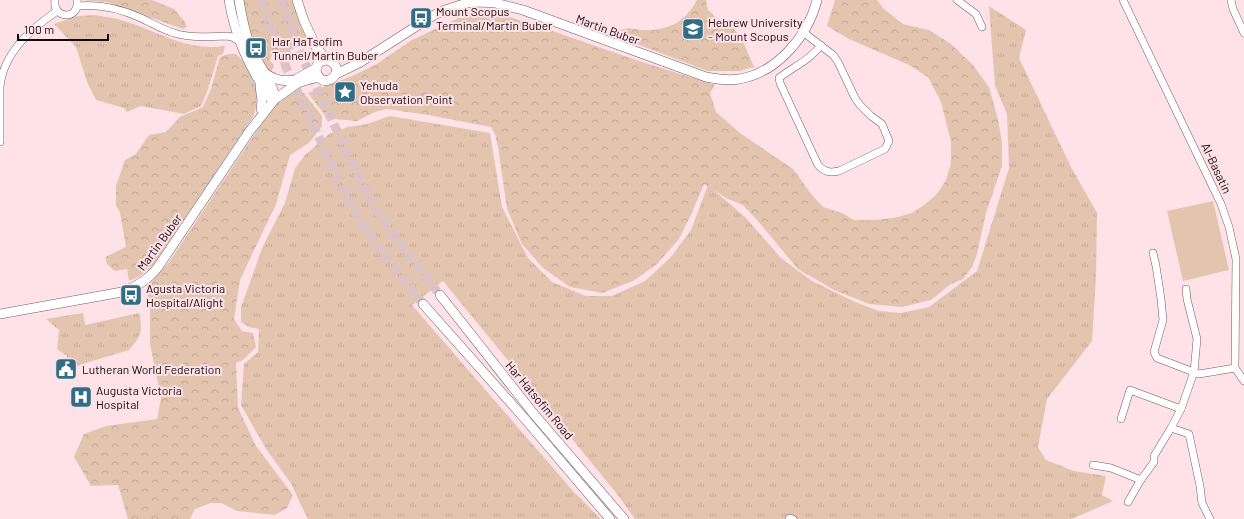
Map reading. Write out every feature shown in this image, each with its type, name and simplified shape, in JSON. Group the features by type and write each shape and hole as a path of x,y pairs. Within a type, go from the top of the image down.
{"street":[{"path":"56,0 55,6 57,11 62,14 70,15 75,11 77,3 91,5 121,10 176,34 232,37 239,41"},
{"path":"229,0 239,41 259,82 262,101 261,109"},
{"path":"239,0 247,39 273,96"},
{"path":"297,0 304,21 315,44 321,54 336,67 336,74 328,80 321,79 318,69 318,53 315,44"},
{"name":"Martin Buber","path":"336,74 359,63 434,15 457,6 478,2 495,3 523,10 706,77 724,80 746,78 769,67 790,49 803,32 814,12 817,0"},
{"path":"957,0 976,14 982,27"},
{"name":"Al-Basatin","path":"1123,0 1222,204 1236,259 1235,368"},
{"path":"1231,0 1233,9 1244,33"},
{"path":"0,142 0,87 2,74 15,48 40,22 57,11"},
{"path":"218,37 230,30 232,15"},
{"path":"803,32 833,55 838,62 855,98 871,116 882,124 889,141 885,149 839,171 833,172 827,172 818,166 779,78 788,70 812,56 821,46"},
{"name":"Martin Buber","path":"331,62 350,64 367,57"},
{"path":"318,69 325,60 331,62"},
{"path":"261,69 276,80 294,80"},
{"name":"Martin Buber","path":"249,132 261,109 273,96 294,80 318,69"},
{"name":"Martin Buber","path":"0,314 108,295 138,286 158,267 273,96 310,78 318,69"},
{"path":"259,82 273,96"},
{"path":"1152,253 1162,299 1163,320 1154,352 1157,358 1199,374 1235,368 1244,381"},
{"path":"1128,502 1140,480 1154,462 1154,456 1181,409 1194,372 1197,339 1186,289"},
{"name":"Har Hatsofim Road","path":"440,295 533,413 624,519"},
{"name":"Har Hatsofim Road","path":"424,304 553,451 610,519"},
{"path":"1121,419 1130,390 1181,409"},
{"path":"1170,428 1189,434 1202,503 1210,519"},
{"path":"1093,465 1111,468 1140,480"},
{"path":"789,519 794,519"}],"green space":[{"path":"82,0 152,0 174,9 185,22 187,27 183,29 107,2"},
{"path":"243,0 295,0 309,40 290,50 294,58 281,65 280,62 283,54 274,49 270,61 274,65 271,72 262,63 255,50"},
{"path":"697,0 706,0 708,10 722,23 734,29 742,39 754,67 739,71 708,71 613,35 626,28 652,30 668,27 675,24 687,14"},
{"path":"835,0 877,0 884,9 903,24 929,30 951,44 973,65 989,87 998,119 1002,142 1002,166 986,213 977,254 972,267 963,279 951,284 931,300 902,307 869,304 834,290 798,269 743,205 728,199 704,184 679,239 657,264 633,281 602,293 570,287 543,268 522,244 507,209 498,147 495,134 491,127 387,109 375,112 357,121 334,119 328,111 324,114 308,93 352,76 375,65 412,40 467,14 500,14 715,85 710,93 716,112 740,133 793,169 823,207 842,213 854,220 894,218 912,213 937,194 946,180 951,163 951,142 941,102 928,77 909,65 849,39 827,26"},
{"path":"989,6 1026,30 1019,58 1071,167 1097,213 1096,277 1092,341 1047,399 1038,447 1046,460 1074,471 1106,476 1102,495 1113,501 1072,519 635,519 617,494 443,281 412,305 573,491 601,519 308,519 292,485 266,449 241,405 244,364 258,352 259,329 249,327 241,322 241,307 263,246 285,203 295,168 305,155 329,134 348,127 367,124 390,116 490,133 502,207 528,258 552,282 586,296 612,296 645,281 671,257 691,230 708,185 745,217 781,258 812,281 855,302 879,311 901,313 929,307 977,271 1009,168 1007,114 995,86"},
{"path":"96,15 134,24 184,43 197,46 225,46 223,54 218,56 201,106 184,114 141,106 127,112 124,108 96,100 87,82 76,47 54,24 77,16"},
{"path":"228,54 236,54 244,62 257,90 256,107 253,117 154,264 140,276 129,281 127,269 115,271 107,264 105,257 126,247 120,213 116,205 116,186 125,160 135,155 149,135 166,132 180,117 203,107 211,89 220,57"},
{"path":"292,93 304,93 322,116 322,126 309,143 290,155 276,204 240,280 234,319 242,331 253,333 256,347 243,360 236,363 238,408 256,446 293,495 287,508 275,515 237,511 221,503 211,503 195,509 190,519 128,519 118,485 91,486 74,457 84,434 106,426 157,419 161,398 150,344 150,310 147,287 169,262 266,117 277,104"},
{"path":"1213,201 1229,270 1183,281 1167,211"},
{"path":"83,313 85,325 139,313 141,329 139,336 129,350 66,369 67,356 57,349 59,330 46,319"}],"tunnel":[{"path":"261,0 286,67 348,199 373,240 423,304"},
{"path":"281,0 303,59 365,190 390,231 440,295"}],"place":[{"name":"Mount Scopus Terminal/Martin Buber","path":"421,18"},
{"name":"Hebrew University - Mount Scopus","path":"693,29"},
{"name":"Har HaTsofim Tunnel/Martin Buber","path":"256,48"},
{"name":"Yehuda Observation Point","path":"345,92"},
{"name":"Agusta Victoria Hospital/Alight","path":"131,295"},
{"name":"Lutheran World Federation","path":"66,369"},
{"name":"Augusta Victoria Hospital","path":"81,397"}]}
